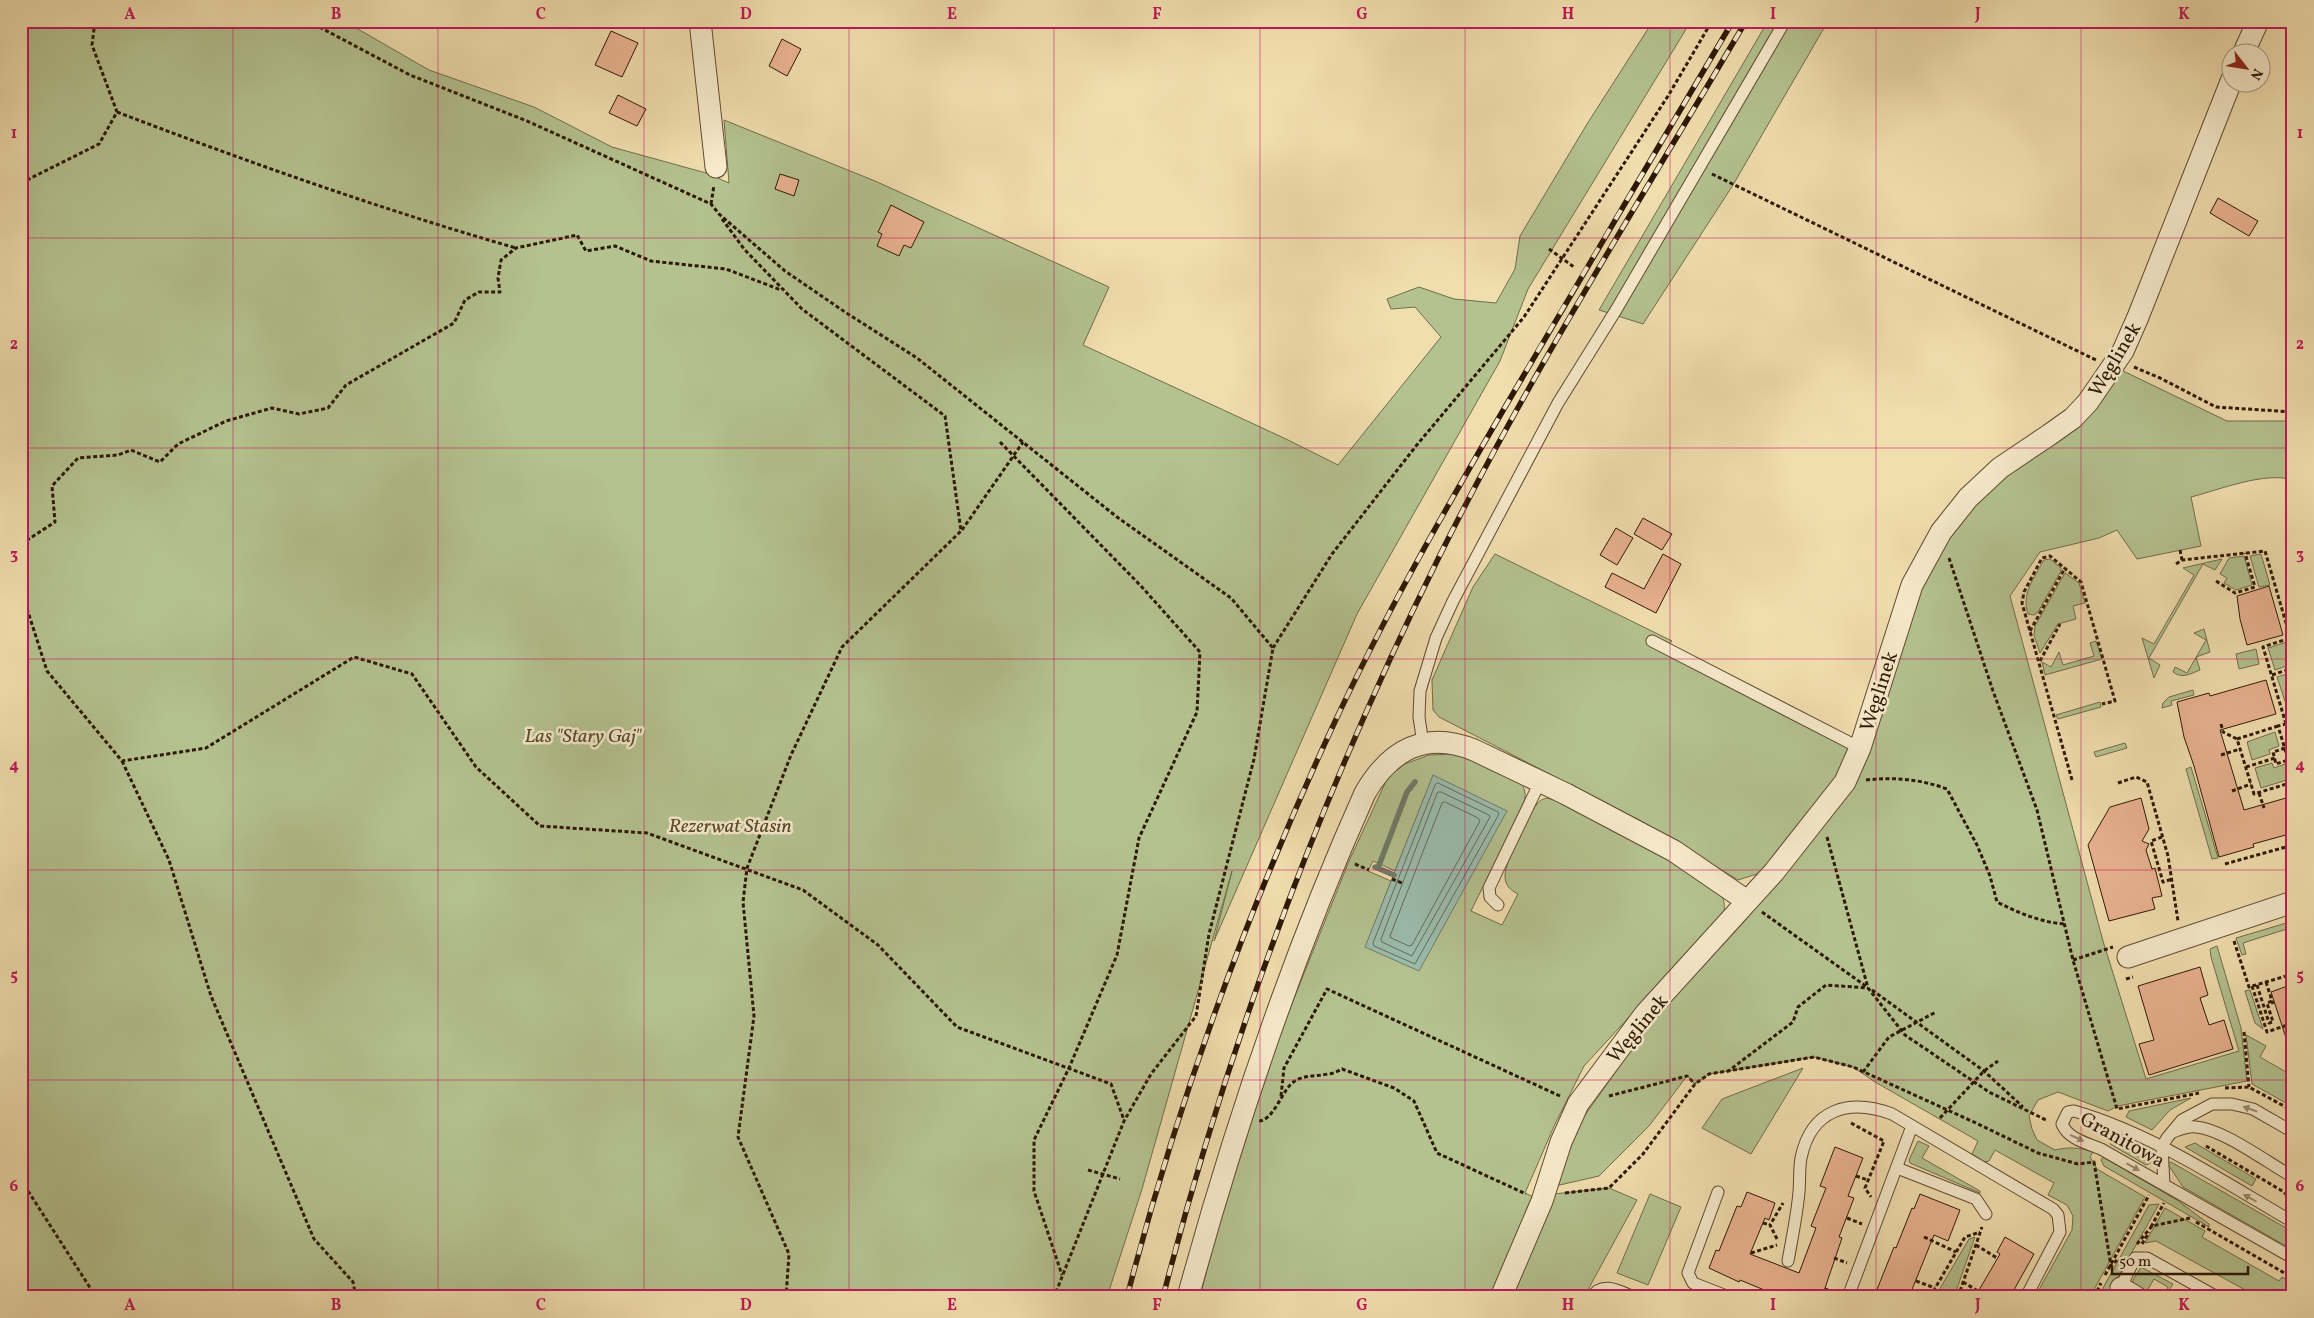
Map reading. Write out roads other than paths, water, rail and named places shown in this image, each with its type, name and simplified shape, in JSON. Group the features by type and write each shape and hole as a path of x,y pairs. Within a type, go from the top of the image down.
{"street":[{"path":"700,21 716,167"},
{"path":"2249,42 2258,21"},
{"name":"Węglinek","path":"1501,1297 1542,1202 1561,1142 1578,1104 1645,1014 1774,872 1845,782 1860,748 1912,585 1940,532 1968,498 2000,468 2073,418 2088,402 2117,360 2138,317 2227,92"},
{"path":"1188,1297 1219,1183 1240,1117 1292,973 1365,793 1374,777 1398,753 1423,744 1438,742 1461,745 1540,782 1674,851 1747,901"},
{"path":"2128,957 2293,902"}],"lane":[{"path":"1423,744 1419,717 1420,691 1436,638 1450,608 1558,403 1786,21"},
{"path":"1652,641 1860,748"},
{"path":"1498,904 1490,897 1489,888 1540,782"},
{"path":"2164,1184 2162,1147 2169,1133 2182,1120 2212,1104 2232,1104 2254,1110 2293,1132"},
{"path":"1788,1261 1799,1192 1801,1158 1810,1132 1816,1123 1831,1112 1864,1107 1878,1109 1912,1126 2053,1209 2058,1215 2061,1224 2057,1240 2026,1297"},
{"name":"Granitowa","path":"2293,1222 2162,1147 2094,1117 2074,1111 2068,1112 2064,1118 2062,1124 2064,1129 2074,1137 2101,1149 2293,1258"},
{"path":"1848,1297 1912,1126"},
{"path":"2169,1133 2186,1128 2209,1130 2225,1137 2293,1177"},
{"path":"1897,1168 1976,1199 1986,1214"},
{"path":"1718,1192 1688,1273 1693,1283 1729,1297"},
{"path":"2124,1294 2131,1253 2147,1258 2217,1297"},
{"path":"1592,1297 1602,1288 1610,1288 1634,1297"}],"water":[{"path":"1433,775 1507,811 1419,971 1365,947"}],"waterway":[{"path":"1378,868 1407,792 1415,782"},
{"path":"1375,867 1394,875"}],"railway":[{"path":"1127,1297 1169,1151 1217,1008 1271,867 1332,728 1394,604 1439,522 1733,21"},
{"path":"1163,1297 1189,1201 1218,1106 1282,918 1356,735 1397,644 1475,487 1549,352 1746,21"}],"park label":[{"name":"Las \"Stary Gaj\"","path":"583,735"},
{"name":"Rezerwat Stasin","path":"730,825"}]}
